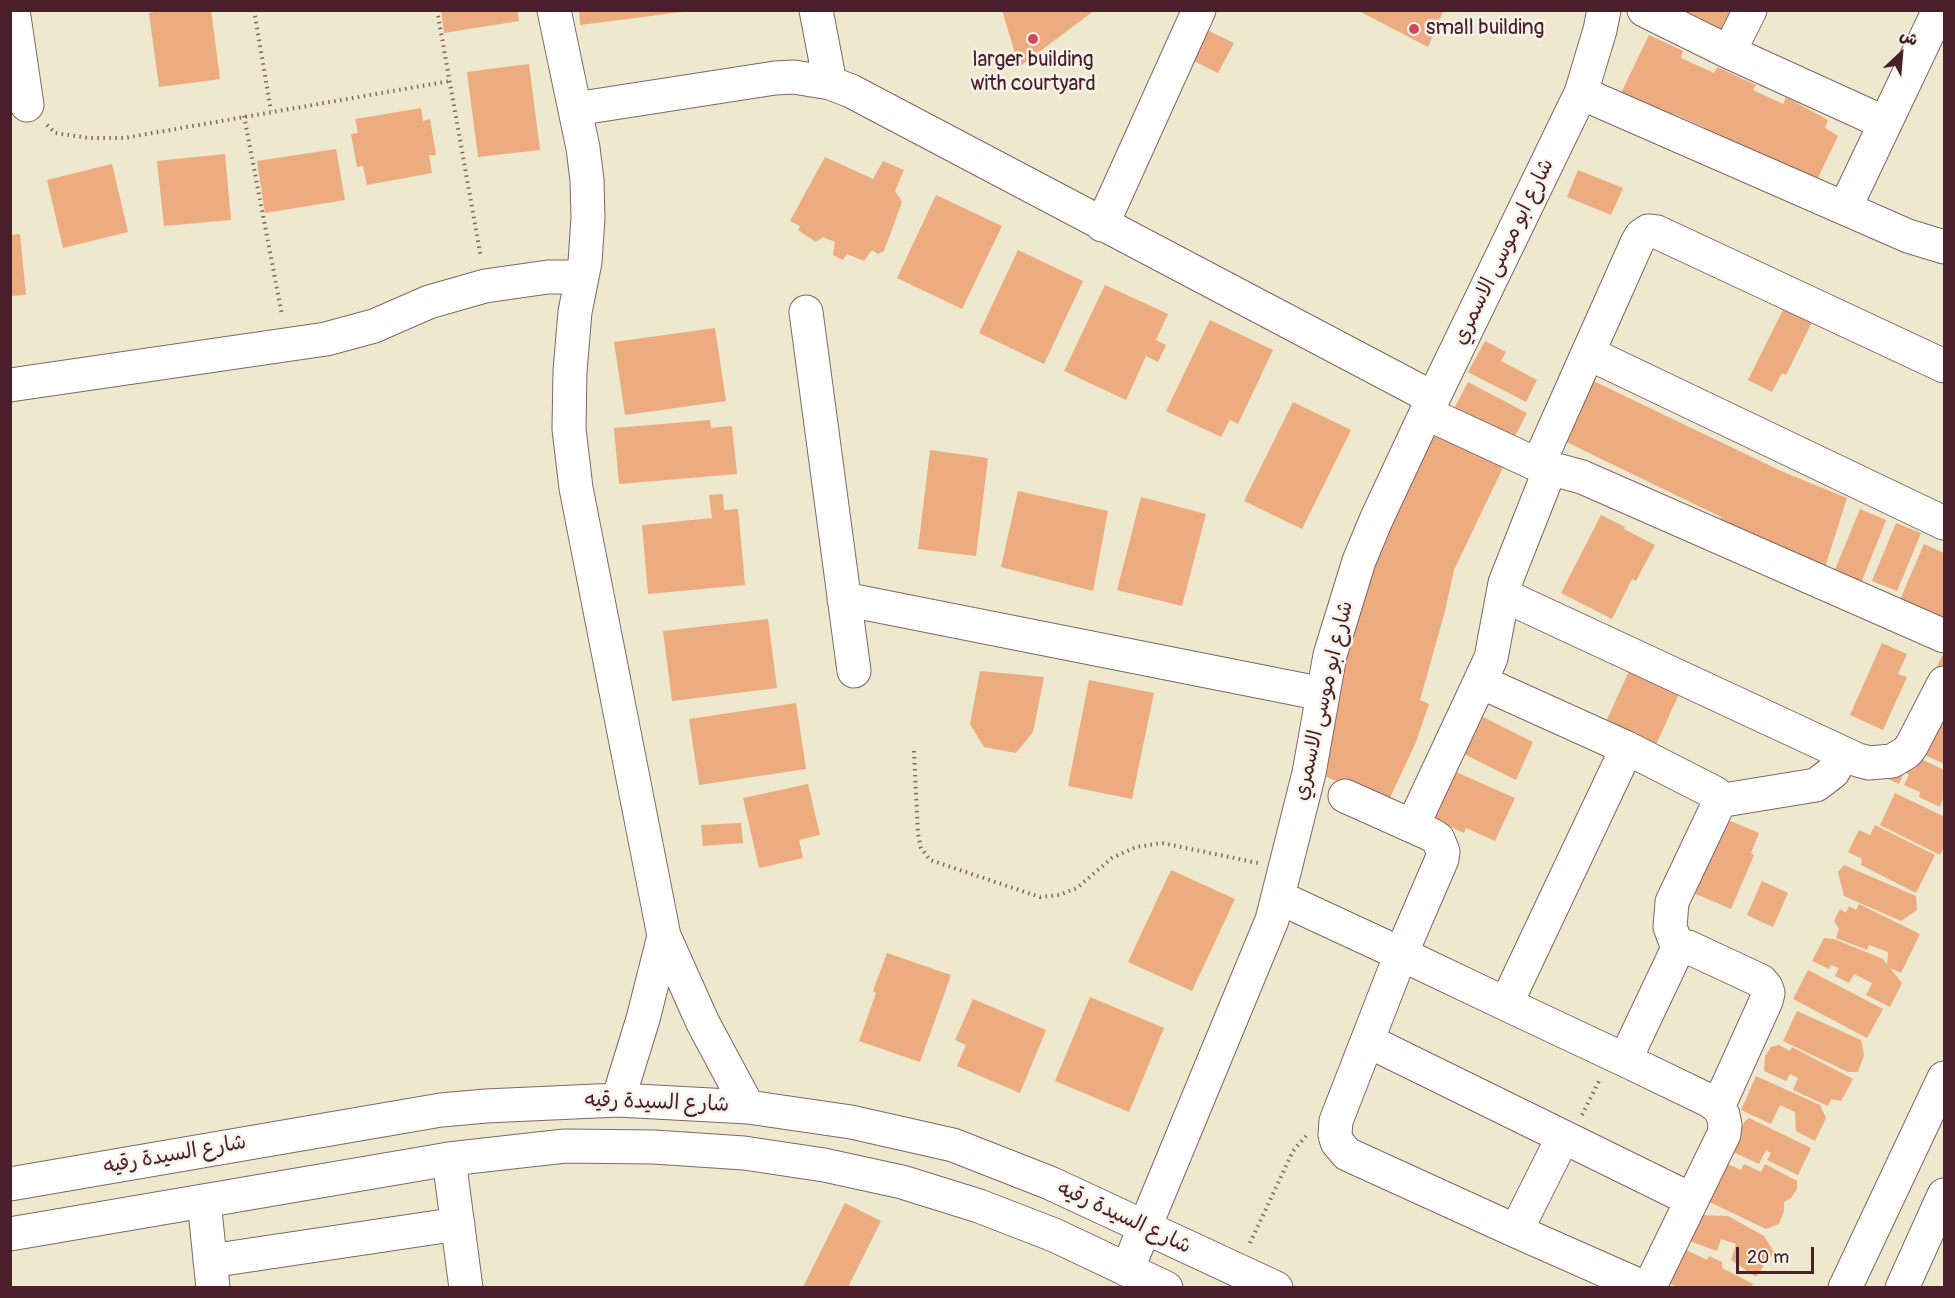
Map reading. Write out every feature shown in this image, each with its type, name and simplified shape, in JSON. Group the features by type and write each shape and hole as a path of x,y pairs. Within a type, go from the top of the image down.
{"street":[{"path":"13,10 27,105"},
{"path":"554,10 583,148 587,180 588,218 585,262 575,312 570,371 569,429 576,488 664,936 703,1023 748,1107"},
{"path":"816,10 830,83"},
{"path":"1102,225 1199,10"},
{"name":"شارع ابو موسى الاسمري","path":"1127,1270 1264,942 1282,883 1309,773 1336,635 1359,561 1429,405 1581,93 1604,10"},
{"path":"1644,10 1729,52 1885,123"},
{"path":"1729,52 1749,10"},
{"path":"1845,208 1885,123 1934,46 1939,10"},
{"path":"575,109 775,78 804,78 830,83 861,97 1102,225 1544,467 1582,477 1944,636"},
{"path":"1581,93 1908,236 1944,247"},
{"path":"1413,825 1491,658 1505,583 1544,467 1588,353 1641,236 1648,231 1657,232 1944,366"},
{"path":"10,385 346,335 402,316 429,303 485,286 548,277 582,277"},
{"path":"806,312 854,670"},
{"path":"1588,353 1944,524"},
{"path":"1503,594 1869,764 1881,764 1900,757 1912,745 1944,683"},
{"path":"844,599 1323,694"},
{"path":"1481,682 1627,748 1715,793 1718,801 1672,902 1671,927 1678,948"},
{"path":"1506,1004 1627,748"},
{"path":"1718,801 1816,785 1833,772 1844,753"},
{"path":"1282,883 1401,954 1619,1057 1718,1107 1723,1115 1724,1134 1651,1284 1646,1286 1636,1284 1516,1231 1347,1154 1337,1142 1336,1121 1401,954 1442,859 1443,852 1438,839 1413,825 1345,796"},
{"path":"618,1100 643,1018 664,936"},
{"path":"1619,1057 1678,948 1688,947 1761,981 1768,993 1718,1107"},
{"path":"1368,1041 1692,1200"},
{"path":"1845,1287 1944,1078"},
{"name":"شارع السيدة رقيه","path":"10,1184 441,1110 618,1100 748,1107 851,1122 953,1145 1050,1183 1276,1287"},
{"path":"486,1106 491,1153"},
{"path":"1516,1231 1563,1137"},
{"path":"10,1234 491,1153 565,1146 654,1147 744,1153 824,1165 902,1182 979,1206 1054,1235 1166,1287"},
{"path":"449,1159 466,1287"},
{"path":"111,1166 120,1215"},
{"path":"1902,1287 1944,1195"},
{"path":"204,1201 212,1274 458,1224"}],"path":[{"path":"254,10 271,111"},
{"path":"437,10 485,286"},
{"path":"27,105 55,133 89,138 124,138 450,81"},
{"path":"244,116 287,345"},
{"path":"914,751 918,834 921,848 930,860 1040,897 1059,895 1077,888 1112,858 1136,847 1162,843 1282,883"},
{"path":"1563,1137 1569,1134 1576,1125 1619,1057"},
{"path":"1237,1270 1293,1151 1311,1132 1335,1135"}],"building":[{"path":"167,10 211,10 220,79 159,87 149,13"},
{"path":"441,10 517,10 519,21 444,33"},
{"path":"579,10 682,10 682,12 580,25"},
{"name":"larger building with courtyard","path":"1002,10 1095,10 1019,67"},
{"name":"small building","path":"1357,10 1444,10 1428,47"},
{"path":"1663,10 1733,10 1723,32"},
{"path":"1207,30 1234,43 1218,73 1192,60"},
{"path":"1649,35 1683,51 1681,58 1714,73 1717,67 1756,85 1753,90 1783,104 1786,97 1828,120 1825,128 1838,136 1815,184 1701,134 1704,127 1674,114 1669,120 1620,95"},
{"path":"529,64 540,150 478,157 467,72"},
{"path":"421,108 423,121 430,119 436,155 429,155 432,173 367,185 363,166 357,167 351,134 358,133 355,119"},
{"path":"336,149 345,200 265,213 257,161"},
{"path":"225,154 231,220 164,226 157,161"},
{"path":"825,157 873,179 883,161 904,170 895,191 902,202 884,251 878,254 872,250 864,261 847,254 843,260 833,255 835,242 823,237 816,242 798,230 800,226 790,221"},
{"path":"112,164 128,232 63,248 47,180"},
{"path":"1578,170 1623,188 1611,215 1567,197"},
{"path":"936,195 1002,226 962,309 897,278"},
{"path":"20,234 26,295 10,296 10,235"},
{"path":"1018,250 1083,281 1044,364 979,333"},
{"path":"1105,285 1168,314 1156,340 1166,345 1158,362 1146,356 1126,400 1064,371"},
{"path":"1785,306 1813,320 1786,375 1782,373 1772,392 1748,380"},
{"path":"1210,320 1273,350 1238,424 1230,420 1221,437 1166,411"},
{"path":"715,328 726,401 625,415 614,342"},
{"path":"1485,341 1506,352 1501,361 1537,380 1526,402 1468,372"},
{"path":"1583,376 1781,471 1847,498 1825,567 1720,522 1721,517 1554,436"},
{"path":"1468,382 1527,413 1513,440 1454,409"},
{"path":"1293,402 1351,430 1302,529 1244,501"},
{"path":"1429,419 1507,459 1454,570 1420,700 1429,704 1416,742 1387,804 1314,771 1382,534"},
{"path":"710,420 711,428 732,426 737,474 619,484 614,428"},
{"path":"930,450 988,458 976,556 918,549"},
{"path":"1018,491 1108,511 1093,591 1001,567"},
{"path":"723,494 724,510 738,509 745,585 648,594 642,525 712,518 709,495"},
{"path":"1141,497 1206,514 1182,606 1117,590"},
{"path":"1860,509 1886,520 1861,583 1834,572"},
{"path":"1601,515 1655,545 1636,581 1632,579 1612,619 1561,593"},
{"path":"1896,523 1921,533 1897,591 1872,581"},
{"path":"1924,544 1944,553 1944,616 1942,620 1899,602"},
{"path":"768,619 777,688 672,701 663,631"},
{"path":"1882,643 1907,654 1898,674 1907,677 1883,730 1850,715"},
{"path":"1944,652 1944,681 1933,675"},
{"path":"980,671 1044,677 1033,732 1016,753 984,747 970,724"},
{"path":"1629,671 1679,694 1654,749 1604,726"},
{"path":"1089,680 1154,693 1132,799 1068,786"},
{"path":"796,703 806,769 699,785 689,719"},
{"path":"1918,712 1944,725 1944,764 1902,744"},
{"path":"1483,717 1533,742 1516,780 1464,754"},
{"path":"1911,754 1944,770 1944,796 1940,807 1919,797 1920,792 1904,785 1909,775 1904,772 1899,784 1881,776"},
{"path":"1456,772 1515,798 1495,841 1466,828 1464,833 1434,819"},
{"path":"808,784 820,835 799,840 803,858 759,868 743,798"},
{"path":"1895,793 1943,816 1944,847 1940,855 1880,825"},
{"path":"1723,818 1759,833 1751,853 1754,855 1731,909 1691,892"},
{"path":"741,823 743,843 703,846 701,825"},
{"path":"1875,825 1935,855 1916,893 1861,865 1862,859 1848,852 1859,830 1870,835"},
{"path":"1844,865 1916,896 1917,910 1901,921 1844,896 1838,872"},
{"path":"1171,870 1235,899 1192,991 1128,962"},
{"path":"1762,881 1788,893 1773,927 1747,915"},
{"path":"1859,904 1920,934 1901,973 1890,968 1902,983 1890,1007 1866,995 1872,983 1854,974 1849,983 1835,976 1839,968 1831,965 1829,969 1812,961 1824,938 1834,939 1883,959 1887,965 1888,952 1869,945 1867,950 1836,938 1839,929 1834,921 1840,909 1846,913 1849,906 1856,910"},
{"path":"887,953 951,975 920,1062 859,1041 876,993 873,991"},
{"path":"1808,970 1883,1009 1867,1038 1793,999"},
{"path":"1090,997 1164,1028 1129,1112 1055,1081"},
{"path":"973,999 1046,1030 1020,1093 957,1066 966,1045 955,1040"},
{"path":"1797,1011 1861,1040 1864,1055 1858,1072 1848,1072 1783,1041"},
{"path":"1779,1045 1790,1051 1792,1047 1853,1079 1841,1101 1831,1099 1828,1106 1793,1090 1798,1078 1790,1074 1786,1081 1764,1071 1765,1056 1771,1047"},
{"path":"1756,1076 1820,1105 1826,1118 1815,1141 1796,1131 1795,1112 1780,1105 1771,1124 1741,1110"},
{"path":"1749,1118 1811,1148 1798,1175 1767,1160 1771,1153 1766,1150 1759,1164 1731,1151 1745,1121"},
{"path":"1721,1161 1741,1170 1744,1164 1761,1172 1765,1164 1797,1181 1797,1189 1791,1198 1784,1202 1784,1211 1779,1224 1766,1229 1699,1197"},
{"path":"845,1203 881,1221 848,1287 803,1287"},
{"path":"1698,1215 1728,1216 1764,1236 1774,1252 1756,1277 1731,1260 1736,1244 1721,1239 1717,1251 1689,1241"},
{"path":"1682,1248 1707,1260 1709,1256 1722,1262 1722,1268 1753,1284 1751,1287 1677,1287 1666,1282"}],"place":[{"name":"small building","path":"1414,29"},
{"name":"larger building with courtyard","path":"1033,39"}]}
